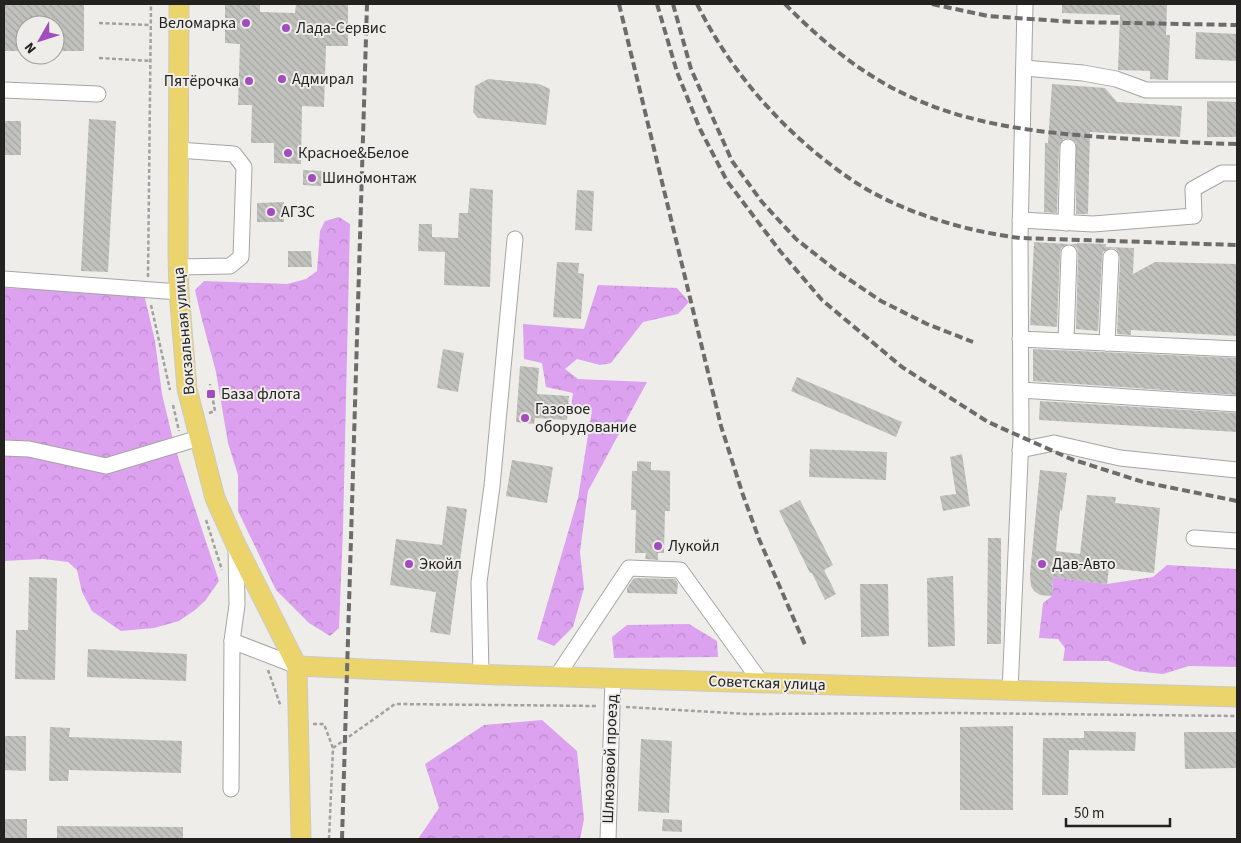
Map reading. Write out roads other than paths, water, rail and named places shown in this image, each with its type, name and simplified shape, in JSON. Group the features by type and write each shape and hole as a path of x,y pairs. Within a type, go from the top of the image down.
{"main road":[{"name":"Вокзальная улица","path":"179,4 179,292 187,389 215,498 236,545 297,666"},
{"name":"Советская улица","path":"297,666 481,674 1237,698"},
{"path":"297,666 301,839"}],"street":[{"path":"1010,691 1020,450 1020,220 1025,4"},
{"path":"1024,68 1083,73 1116,79 1146,90 1237,90"},
{"path":"4,90 98,94"},
{"path":"1066,222 1068,147"},
{"path":"178,150 234,154 244,167 241,257 230,266 179,267"},
{"path":"1020,220 1093,224 1194,216 1193,189 1222,173 1237,173"},
{"path":"481,674 479,582 492,486 515,239"},
{"path":"1066,341 1069,253"},
{"path":"1107,343 1110,257"},
{"path":"4,279 179,292"},
{"path":"1020,339 1237,348"},
{"path":"1021,390 1237,404"},
{"path":"4,448 29,449 106,466 199,438"},
{"path":"1020,450 1054,444 1120,458 1237,470"},
{"path":"1194,538 1237,541"},
{"path":"231,789 232,641 236,605 236,545"},
{"path":"557,676 629,568 680,570 761,682"},
{"path":"232,641 297,666"},
{"name":"Шлюзовой проезд","path":"608,839 612,678"}],"railway":[{"path":"342,839 367,4"},
{"path":"619,4 721,426 759,539 806,647"},
{"path":"657,4 677,72 700,129 727,181 780,251 822,300 902,367 988,422 1071,459 1143,482 1237,501"},
{"path":"673,4 691,69 732,161 762,202 796,239 838,272 881,301 927,324 973,342"},
{"path":"697,4 726,54 743,78 782,122 825,161 849,178 868,190 909,210 954,225 1020,238 1237,245"},
{"path":"785,4 844,57 878,80 913,98 959,115 1005,126 1053,133 1237,144"},
{"path":"932,4 988,16 1074,22 1237,25"}],"place":[{"name":"Веломарка","path":"246,23"},
{"name":"Лада-Сервис","path":"286,28"},
{"name":"Адмирал","path":"282,79"},
{"name":"Пятёрочка","path":"249,81"},
{"name":"Красное&Белое","path":"288,153"},
{"name":"Шиномонтаж","path":"312,178"},
{"name":"АГЗС","path":"271,212"},
{"name":"База флота","path":"211,394"},
{"name":"Газовое оборудование","path":"525,418"},
{"name":"Лукойл","path":"658,546"},
{"name":"Экойл","path":"409,564"},
{"name":"Дав-Авто","path":"1042,564"}]}
